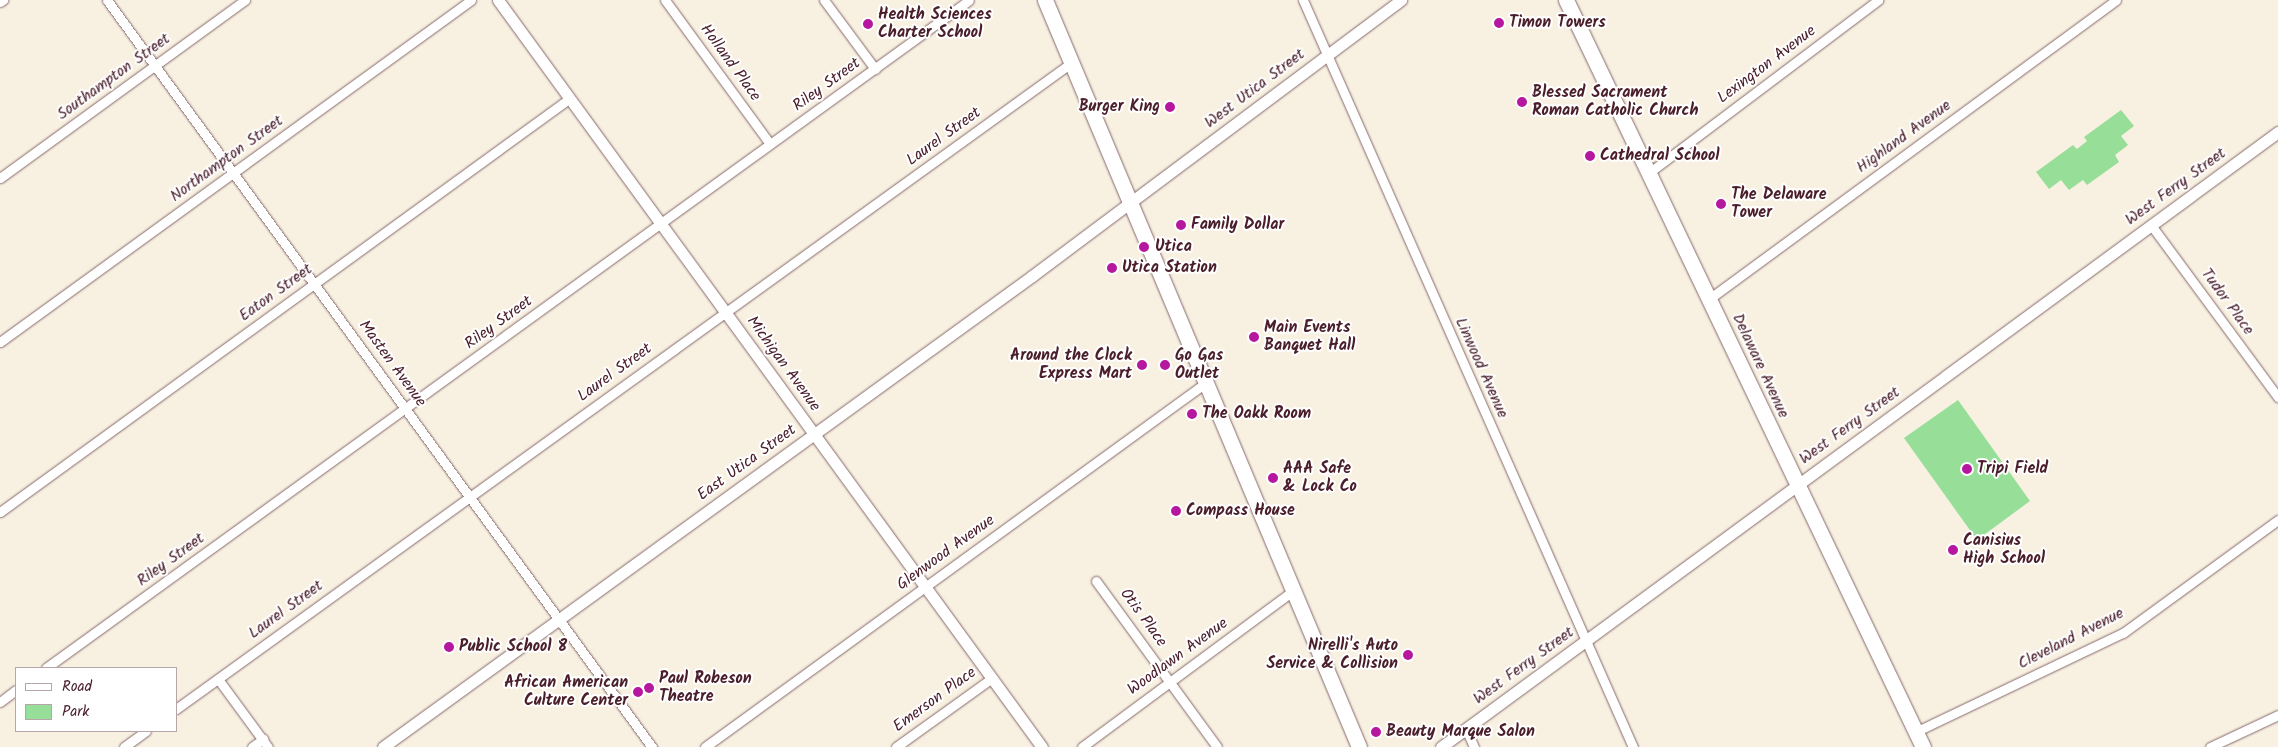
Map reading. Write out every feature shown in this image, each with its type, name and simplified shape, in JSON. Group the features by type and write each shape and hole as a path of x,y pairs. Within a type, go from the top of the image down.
{"main road":[{"path":"1045,0 1128,204 1359,747"},
{"name":"Delaware Avenue","path":"1566,0 1650,172 1797,486 1923,747"}],"street":[{"name":"Masten Avenue","path":"107,0 652,747"},
{"name":"Southampton Street","path":"0,178 245,0"},
{"name":"Northampton Street","path":"0,342 471,0"},
{"name":"Michigan Avenue","path":"498,0 1042,747"},
{"name":"Holland Place","path":"665,0 770,144"},
{"path":"824,0 875,69"},
{"name":"Riley Street","path":"47,667 969,0"},
{"name":"Linwood Avenue","path":"1303,0 1633,747"},
{"name":"West Utica Street","path":"1128,204 1401,0"},
{"name":"Lexington Avenue","path":"1650,172 1878,0"},
{"name":"Highland Avenue","path":"1709,299 2116,0"},
{"name":"Laurel Street","path":"178,708 468,496 1072,64"},
{"name":"Eaton Street","path":"0,512 570,98"},
{"name":"West Ferry Street","path":"1441,747 2278,132"},
{"name":"East Utica Street","path":"383,747 815,434 1128,204"},
{"name":"Tudor Place","path":"2151,225 2278,397"},
{"name":"Glenwood Avenue","path":"705,747 1204,384"},
{"name":"Cleveland Avenue","path":"1915,732 2123,633 2278,520"},
{"name":"Otis Place","path":"1096,581 1217,747"},
{"name":"Woodlawn Avenue","path":"1082,747 1293,591"},
{"path":"218,678 265,743 252,747"},
{"name":"Emerson Place","path":"896,747 992,678"},
{"path":"0,702 15,691"},
{"path":"2210,747 2278,715"},
{"path":"1466,729 1474,747"},
{"path":"124,747 145,732"}],"green space":[{"path":"2121,110 2134,126 2121,136 2128,145 2115,155 2119,162 2087,185 2083,180 2069,190 2061,180 2049,189 2036,172 2073,145 2077,149 2087,141 2084,137"},
{"name":"Tripi Field","path":"1958,400 2030,501 1977,540 1904,438"}],"place":[{"name":"Timon Towers","path":"1499,23"},
{"name":"Health Sciences Charter School","path":"868,24"},
{"name":"Blessed Sacrament Roman Catholic Church","path":"1522,102"},
{"name":"Burger King","path":"1170,107"},
{"name":"Cathedral School","path":"1590,156"},
{"name":"The Delaware Tower","path":"1721,204"},
{"name":"Family Dollar","path":"1181,225"},
{"name":"Utica","path":"1144,247"},
{"name":"Utica Station","path":"1112,268"},
{"name":"Main Events Banquet Hall","path":"1254,337"},
{"name":"Around the Clock Express Mart","path":"1142,365"},
{"name":"Go Gas Outlet","path":"1165,365"},
{"name":"The Oakk Room","path":"1192,414"},
{"name":"Tripi Field","path":"1967,469"},
{"name":"AAA Safe & Lock Co","path":"1273,478"},
{"name":"Compass House","path":"1176,511"},
{"name":"Canisius High School","path":"1953,550"},
{"name":"Public School 8","path":"449,647"},
{"name":"Nirelli's Auto Service & Collision","path":"1408,655"},
{"name":"Paul Robeson Theatre","path":"649,688"},
{"name":"African American Culture Center","path":"638,692"},
{"name":"Beauty Marque Salon","path":"1376,732"}]}
